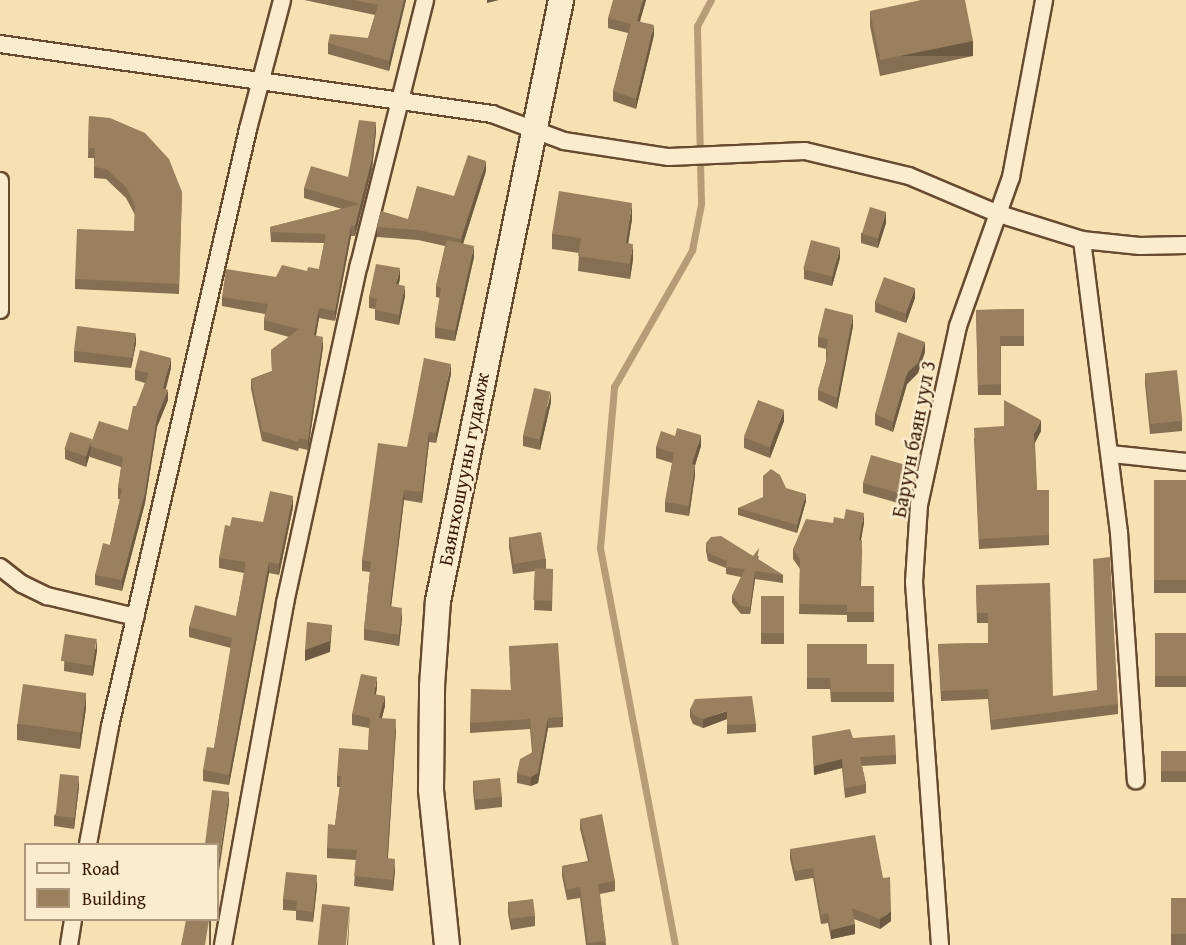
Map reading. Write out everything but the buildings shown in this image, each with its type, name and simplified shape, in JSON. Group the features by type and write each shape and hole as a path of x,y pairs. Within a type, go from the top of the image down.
{"main road":[{"name":"Баянхошууны гудамж","path":"447,945 431,790 430,734 437,612 455,504 561,0"}],"street":[{"path":"88,843 136,617 248,129 264,79 282,0"},
{"path":"223,945 285,603 359,265 425,0"},
{"name":"Баруун баян уул 3","path":"940,945 914,582 919,505 958,326 996,213 1011,177 1044,0"},
{"path":"0,44 264,79 492,114 564,141 669,157 805,151 857,160 909,176 996,213 1082,240 1140,246 1186,245"},
{"path":"0,181 0,310"},
{"path":"1082,240 1111,454 1136,780"},
{"path":"1111,454 1186,462"},
{"path":"0,567 48,596 136,617"},
{"path":"69,945 74,921"}],"waterway":[{"path":"675,945 600,548 614,387 692,250 701,204 697,26 711,0"}]}
